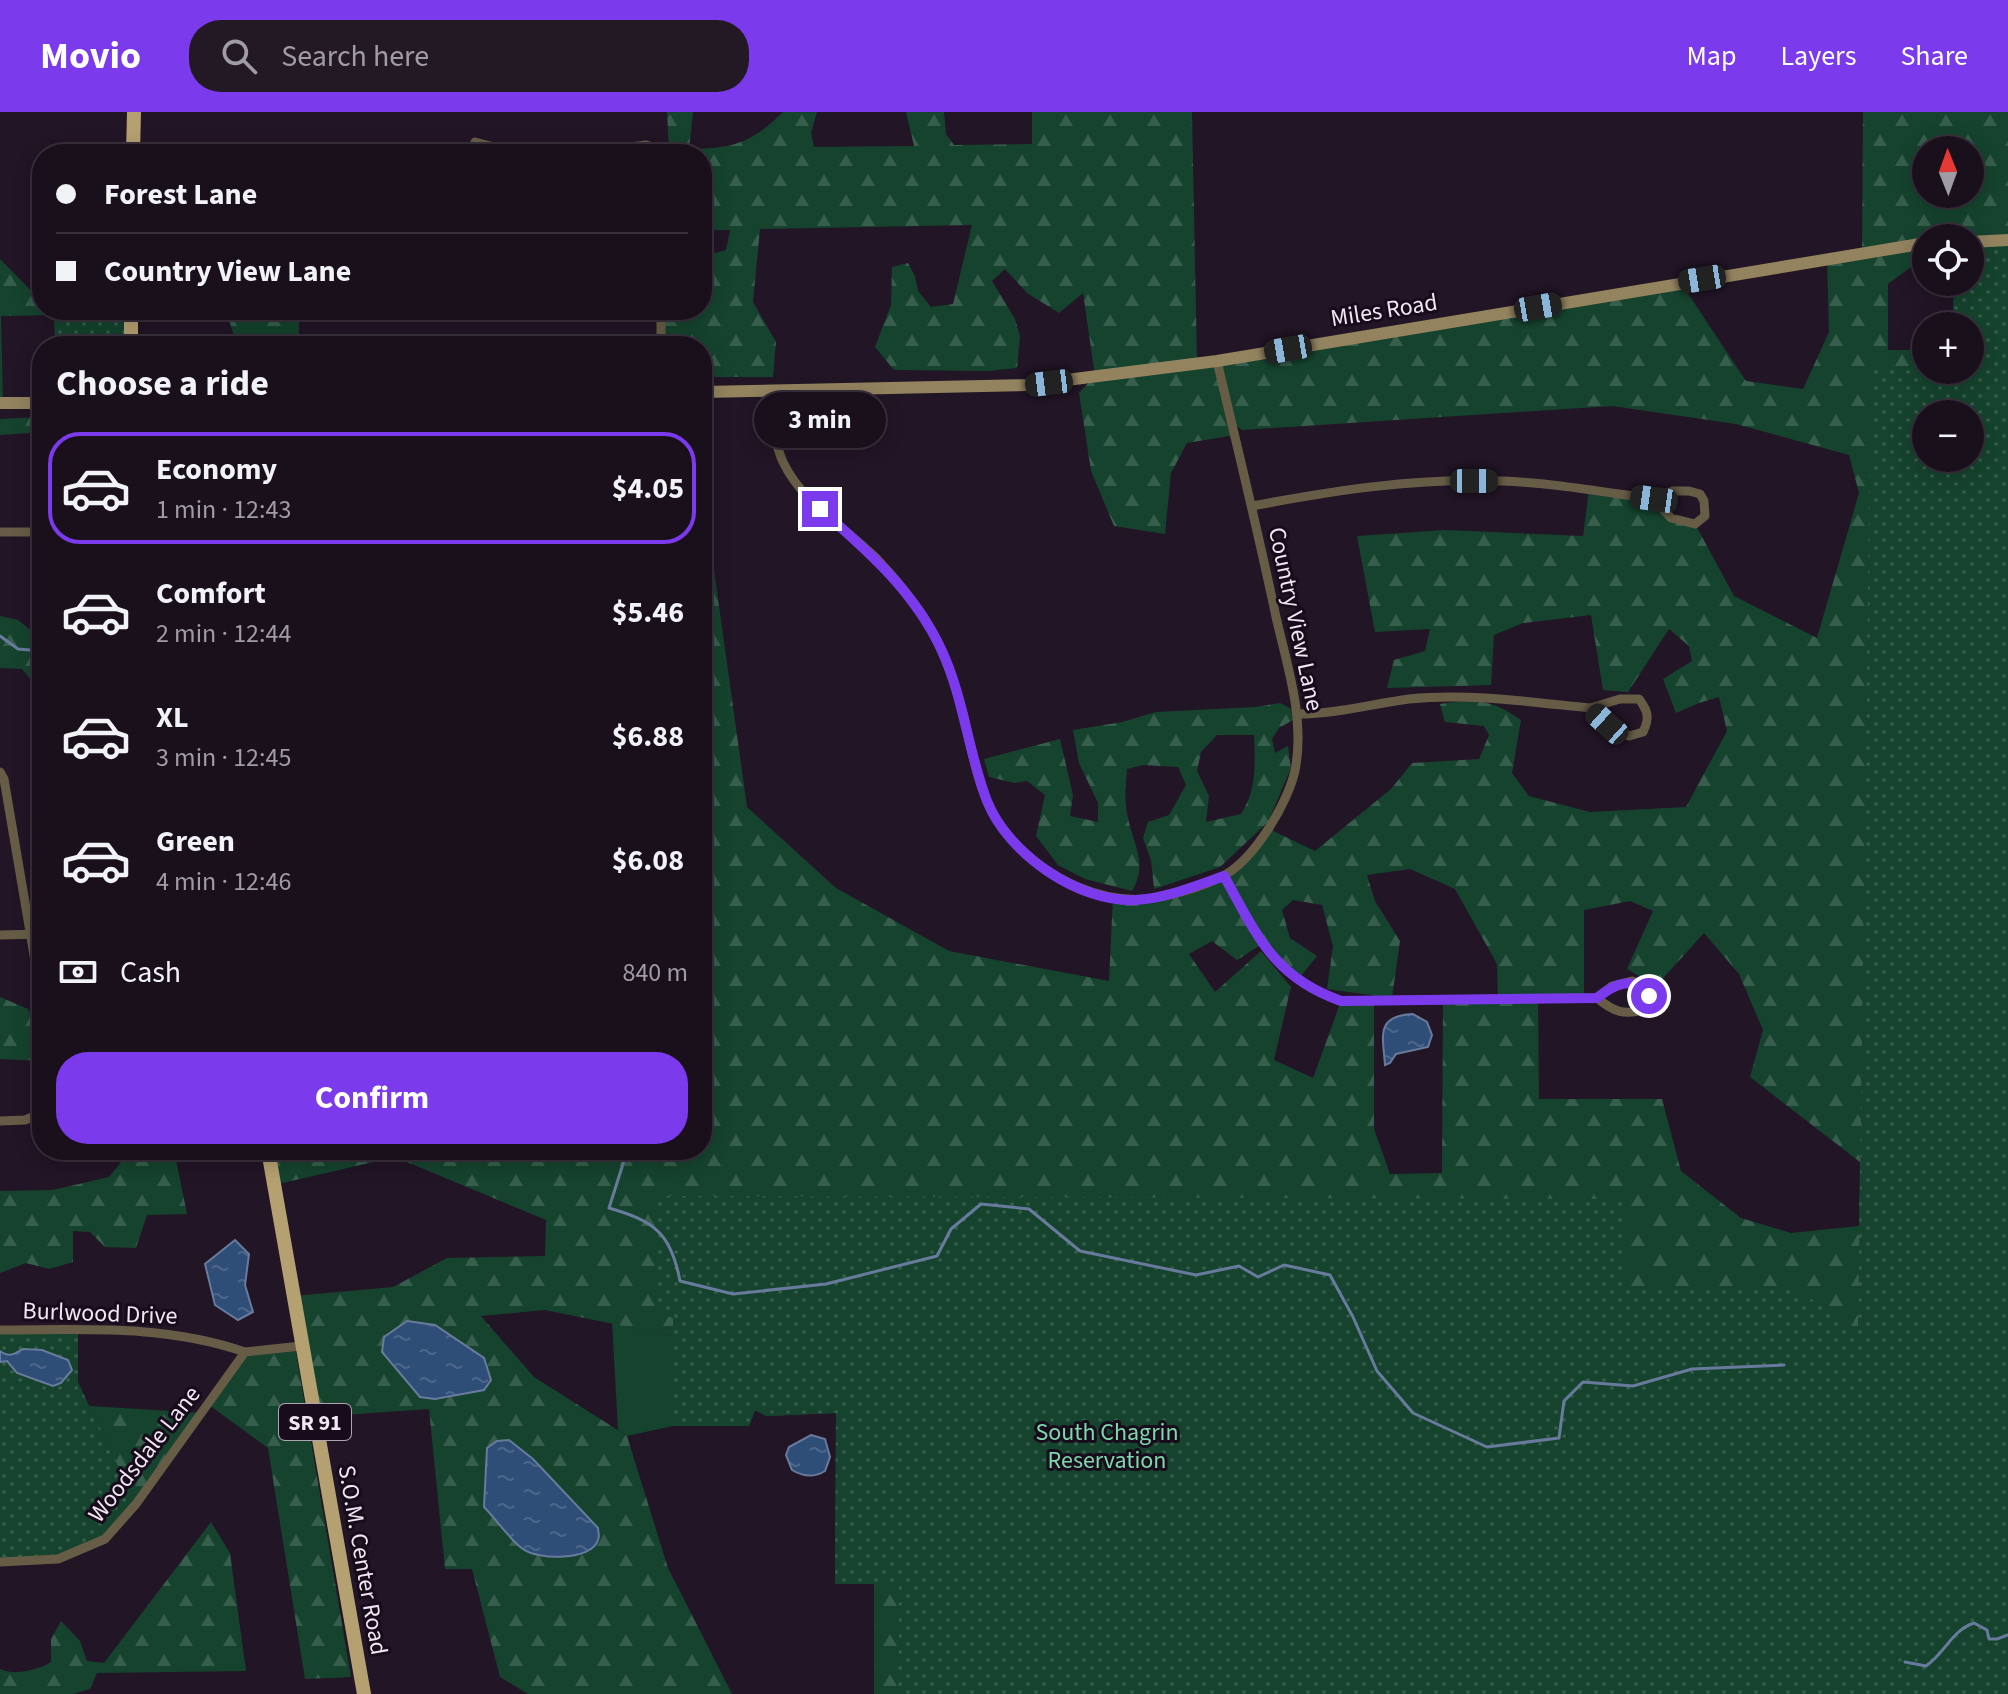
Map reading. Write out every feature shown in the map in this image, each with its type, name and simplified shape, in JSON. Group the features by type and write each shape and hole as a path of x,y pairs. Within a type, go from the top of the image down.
{"main road":[{"path":"133,144 134,112"},
{"path":"1984,241 2008,240"},
{"name":"Miles Road","path":"712,392 1027,385 1217,361 1912,245"},
{"path":"0,403 32,403"},
{"name":"S.O.M. Center Road","path":"270,1160 364,1694"}],"street":[{"path":"475,142 482,144"},
{"name":"Country View Lane","path":"770,391 781,459 796,485 877,560 910,597 927,622 955,685 988,805 1005,833 1049,873 1103,896 1133,900 1165,897 1224,876 1269,829 1287,797 1296,765 1298,714 1217,361"},
{"path":"1252,506 1348,488 1446,481 1551,484 1654,499 1673,491 1689,491 1700,494 1705,516 1695,524 1683,523 1671,518 1654,499"},
{"path":"0,532 32,532"},
{"path":"1298,714 1411,699 1520,699 1590,708 1620,699 1639,699 1647,709 1649,721 1643,732 1629,736 1607,724 1590,708"},
{"path":"0,772 4,779 32,950"},
{"path":"1224,876 1266,951 1297,981 1341,1001 1597,998 1612,986 1632,981 1644,986 1649,996 1646,1009 1634,1013 1613,1011 1597,998"},
{"path":"0,935 32,935"},
{"path":"0,1121 32,1117"},
{"name":"Burlwood Drive","path":"0,1330 145,1330 186,1335 245,1352"},
{"path":"245,1352 301,1346"},
{"name":"Woodsdale Lane","path":"0,1562 58,1559 105,1539 136,1504 245,1352"}],"green space":[{"path":"667,112 693,112 690,144 669,144"},
{"path":"783,112 817,112 811,133 814,147 914,146 906,112 944,112 946,134 954,145 1032,144 1032,112 1192,112 1197,363 1681,283 1746,381 1803,389 1829,332 1827,258 1862,252 1863,112 2008,112 2008,1694 874,1694 874,1584 835,1584 836,1413 766,1416 755,1410 749,1426 673,1426 673,1336 545,1310 481,1316 534,1377 627,1436 668,1568 732,1694 528,1694 500,1677 472,1569 445,1569 429,1409 314,1417 294,1296 393,1287 447,1258 545,1256 546,1220 402,1160 712,1160 712,556 747,807 836,888 949,951 1109,981 1113,897 1133,900 1224,876 1269,829 1315,851 1391,789 1412,763 1479,759 1489,735 1484,726 1445,722 1440,704 1483,702 1521,720 1512,773 1529,796 1590,812 1686,807 1727,731 1719,697 1676,713 1663,679 1692,661 1689,646 1669,629 1628,692 1603,690 1591,615 1523,623 1494,635 1491,685 1387,688 1394,660 1425,651 1430,629 1375,632 1357,536 1445,530 1583,536 1589,490 1654,499 1661,509 1695,524 1734,596 1817,638 1859,493 1849,455 1736,424 1612,406 1242,430 1232,422 1235,435 1187,443 1171,473 1165,534 1114,526 1091,471 1079,393 1095,376 1083,293 1059,313 1027,293 1005,269 992,281 1015,319 1020,336 1017,368 988,371 894,370 875,347 891,305 892,267 908,263 918,291 931,307 953,304 972,225 760,229 753,302 776,342 773,377 712,377 712,336 661,336 661,320 712,320 712,254 726,250 730,230 712,230 712,147 751,138","holes":["1912,224 1984,224 1984,296 1954,296 1953,312 1984,312 1984,384 1912,384 1912,350 1888,350 1888,284 1912,266","1410,869 1455,889 1497,964 1498,999 1443,1001 1442,1173 1390,1174 1374,1129 1374,1002 1341,1001 1313,1078 1274,1060 1291,987 1261,951 1215,992 1189,954 1212,941 1237,960 1262,944 1297,981 1317,956 1290,938 1282,910 1293,900 1322,905 1333,946 1327,989 1392,998 1400,941 1375,901 1367,875","1630,901 1653,911 1627,969 1656,986 1704,933 1739,974 1763,1030 1750,1077 1860,1162 1859,1226 1791,1233 1741,1218 1681,1171 1662,1099 1539,1099 1538,1000 1584,998 1584,910"]},
{"name":"South Chagrin Reservation","path":"2008,239 2008,1694 898,1694 899,1584 835,1584 836,1413 766,1416 755,1410 749,1426 673,1426 673,1318 655,1312 655,1196 1625,1199 1626,1289 1794,1288 1858,1329 1871,369 1912,369 1912,384 1984,384 1984,312 1953,312 1954,296 1984,296 1984,240"},
{"path":"0,259 32,292 32,315 1,316 3,403 0,403"},
{"path":"54,320 131,320 131,336 55,336"},
{"path":"144,320 229,320 144,322"},
{"path":"229,320 299,320 300,336 234,336"},
{"path":"32,417 32,433 0,435 0,419"},
{"path":"0,616 18,620 32,631 32,681 22,669 0,668"},
{"path":"1280,703 1290,708 1293,720 1279,728 1272,739 1275,753 1288,746 1291,768 1268,822 1220,867 1154,889 1151,860 1143,838 1148,822 1169,815 1186,785 1178,767 1143,765 1127,769 1126,807 1139,861 1137,881 1132,891 1085,879 1058,865 1036,836 1045,795 1027,781 1015,783 989,777 984,759 1060,739 1073,795 1070,816 1098,822 1098,803 1079,763 1073,730 1122,722 1156,712","holes":["1217,735 1254,735 1254,776 1246,805 1241,814 1206,822 1209,796 1197,771 1201,752"]},
{"path":"0,997 28,1009 32,1018 32,1061 0,1059"},
{"path":"123,1160 176,1160 187,1214 147,1215 136,1248 105,1247 90,1232 73,1231 73,1262 49,1269 26,1263 0,1273 0,1191 53,1190 109,1177"},
{"path":"270,1160 382,1160 274,1185"},
{"path":"612,1323 673,1336 673,1426 627,1436 618,1430"},
{"path":"0,1330 78,1330 78,1382 136,1504 105,1539 58,1559 0,1562"},
{"path":"295,1347 351,1677 305,1679 268,1448 209,1405 245,1352"},
{"path":"89,1406 203,1413 136,1504"},
{"path":"211,1522 230,1553 246,1671 97,1673 90,1689 73,1694 0,1694 0,1669 26,1671 51,1662 51,1639 61,1621 80,1641 87,1661 104,1663"}],"water":[{"path":"1413,1014 1427,1022 1432,1035 1428,1047 1396,1054 1385,1065 1383,1037 1387,1023"},
{"path":"235,1240 249,1254 245,1285 253,1312 238,1320 215,1305 205,1264"},
{"path":"407,1321 435,1325 484,1358 491,1380 484,1390 435,1399 420,1397 382,1352 384,1337"},
{"path":"23,1349 42,1350 68,1360 72,1370 61,1383 53,1386 17,1373 7,1361 0,1362 0,1351 9,1355"},
{"path":"811,1435 825,1439 830,1457 825,1471 817,1475 800,1474 792,1470 786,1455 789,1447"},
{"path":"509,1440 533,1459 598,1528 599,1538 594,1547 575,1555 551,1557 530,1553 513,1540 484,1507 487,1448 497,1441"}],"waterway":[{"path":"0,636 18,649 32,650"},
{"path":"624,1160 609,1208 638,1218 658,1231 671,1251 680,1281 733,1294 826,1284 937,1256 951,1229 981,1204 1029,1209 1080,1251 1196,1275 1239,1266 1258,1277 1284,1265 1330,1275 1377,1371 1413,1413 1487,1447 1559,1438 1564,1401 1583,1382 1633,1386 1692,1369 1784,1365"},
{"path":"1905,1662 1926,1666 1954,1636 1974,1623 1987,1630 1989,1639 2008,1635"}],"route":[{"path":"820,509 877,560 910,597 927,622 955,685 988,805 1005,833 1049,873 1103,896 1133,900 1165,897 1224,876 1266,951 1297,981 1341,1001 1597,998 1612,986 1632,981 1644,986 1649,996"}]}
